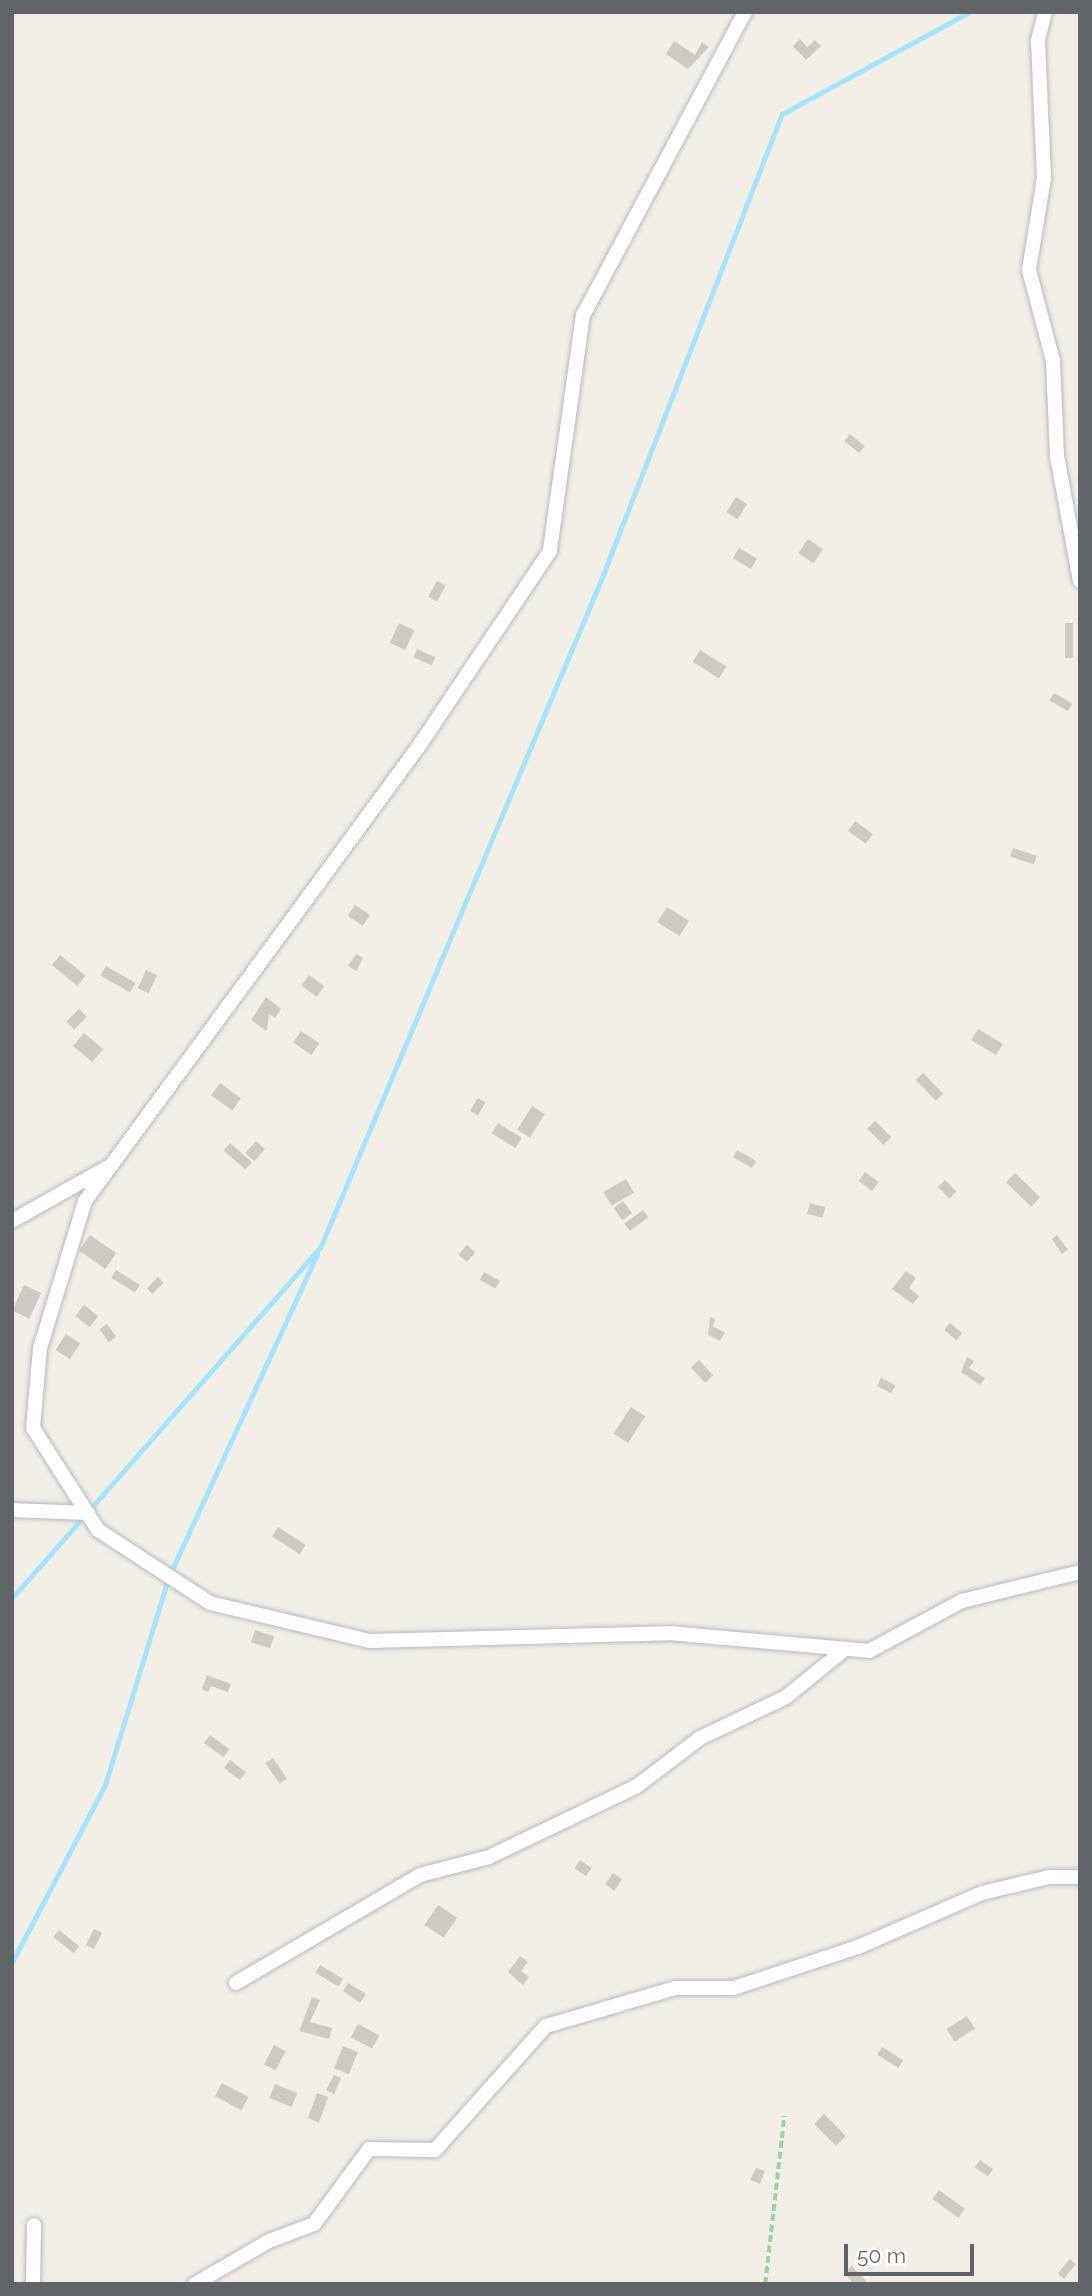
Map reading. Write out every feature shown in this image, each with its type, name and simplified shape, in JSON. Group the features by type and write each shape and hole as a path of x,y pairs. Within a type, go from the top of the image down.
{"street":[{"path":"745,12 583,315 550,551 419,746 85,1201 40,1348 33,1427 98,1530 210,1603 369,1641 669,1633 869,1651 962,1601 1080,1572"},
{"path":"1045,12 1038,41 1044,178 1029,270 1053,361 1057,456 1080,581"},
{"path":"12,1221 113,1163"},
{"path":"12,1510 88,1513"},
{"path":"236,1983 420,1875 489,1857 637,1786 700,1738 786,1697 845,1649"},
{"path":"195,2284 269,2241 314,2224 369,2149 435,2150 546,2026 675,1988 734,1988 858,1947 982,1894 1049,1877 1080,1877"},
{"path":"33,2284 34,2225"}],"path":[{"path":"765,2284 784,2116"}],"building":[{"path":"800,39 807,47 815,40 821,46 806,60 793,46"},
{"path":"674,41 695,55 702,42 709,47 688,69 666,54"},
{"path":"850,434 865,446 859,453 844,441"},
{"path":"736,497 747,504 737,519 726,512"},
{"path":"808,539 823,549 813,563 798,553"},
{"path":"739,548 757,559 751,569 733,558"},
{"path":"437,581 446,586 437,602 428,597"},
{"path":"399,623 414,630 405,650 390,643"},
{"path":"1065,623 1073,623 1073,658 1065,658"},
{"path":"417,649 435,657 432,665 413,657"},
{"path":"700,650 726,666 719,678 693,662"},
{"path":"1054,693 1072,703 1068,711 1050,701"},
{"path":"855,821 873,834 866,844 848,831"},
{"path":"1013,848 1037,856 1034,864 1010,857"},
{"path":"355,905 370,915 363,926 348,916"},
{"path":"667,907 689,921 680,936 657,922"},
{"path":"356,954 363,958 356,971 348,966"},
{"path":"60,955 86,976 77,986 52,965"},
{"path":"106,966 135,983 130,993 100,976"},
{"path":"146,970 157,975 149,993 138,988"},
{"path":"309,975 324,986 317,997 301,986"},
{"path":"266,997 281,1009 275,1018 269,1014 267,1031 251,1020"},
{"path":"79,1009 87,1017 74,1030 66,1022"},
{"path":"978,1029 1003,1044 996,1055 971,1040"},
{"path":"301,1031 319,1043 311,1055 293,1043"},
{"path":"84,1033 103,1049 92,1062 73,1046"},
{"path":"923,1073 943,1094 936,1101 916,1080"},
{"path":"220,1083 241,1098 232,1110 211,1095"},
{"path":"478,1098 486,1103 478,1115 470,1111"},
{"path":"532,1106 545,1114 530,1138 517,1130"},
{"path":"875,1121 891,1137 883,1145 867,1129"},
{"path":"498,1123 522,1138 515,1148 492,1133"},
{"path":"256,1141 265,1149 254,1161 245,1153"},
{"path":"230,1143 252,1162 245,1170 223,1151"},
{"path":"737,1150 756,1161 752,1168 733,1157"},
{"path":"865,1172 879,1182 872,1191 859,1181"},
{"path":"1015,1173 1040,1197 1031,1207 1006,1182"},
{"path":"626,1179 634,1193 611,1206 603,1192"},
{"path":"945,1180 956,1191 949,1198 938,1187"},
{"path":"623,1201 632,1213 622,1220 613,1208"},
{"path":"810,1203 825,1207 823,1218 807,1214"},
{"path":"643,1210 648,1217 630,1231 624,1224"},
{"path":"90,1235 116,1253 105,1269 79,1251"},
{"path":"1057,1235 1068,1250 1062,1254 1052,1239"},
{"path":"467,1245 475,1252 467,1262 458,1255"},
{"path":"116,1270 140,1285 135,1292 111,1278"},
{"path":"906,1271 916,1278 909,1288 919,1296 913,1304 892,1289"},
{"path":"484,1272 500,1281 495,1289 480,1280"},
{"path":"158,1277 164,1283 152,1294 147,1288"},
{"path":"24,1285 41,1293 29,1318 12,1310"},
{"path":"84,1305 98,1316 90,1327 75,1316"},
{"path":"710,1317 715,1319 713,1327 725,1332 720,1341 708,1335"},
{"path":"950,1323 962,1333 956,1340 944,1330"},
{"path":"107,1324 116,1337 109,1342 100,1329"},
{"path":"66,1334 80,1343 70,1359 56,1350"},
{"path":"967,1357 974,1361 969,1368 985,1378 980,1385 961,1372"},
{"path":"699,1360 713,1375 705,1383 691,1368"},
{"path":"881,1378 895,1385 891,1393 877,1386"},
{"path":"631,1407 645,1416 628,1443 614,1434"},
{"path":"278,1527 306,1545 300,1554 272,1536"},
{"path":"255,1630 274,1636 270,1649 251,1642"},
{"path":"207,1675 231,1684 228,1692 211,1686 208,1692 202,1689"},
{"path":"210,1735 229,1749 224,1757 204,1743"},
{"path":"273,1758 287,1779 280,1784 266,1763"},
{"path":"230,1760 246,1772 240,1780 224,1768"},
{"path":"580,1860 592,1868 586,1876 574,1868"},
{"path":"613,1873 622,1879 614,1891 605,1885"},
{"path":"438,1905 457,1918 444,1938 425,1925"},
{"path":"94,1929 102,1933 94,1949 86,1945"},
{"path":"59,1930 79,1946 74,1953 53,1937"},
{"path":"520,1956 528,1962 521,1971 529,1977 523,1985 508,1972"},
{"path":"320,1965 343,1979 339,1987 315,1973"},
{"path":"348,1983 366,1994 360,2003 343,1991"},
{"path":"312,1997 320,2000 310,2022 332,2028 329,2039 299,2031"},
{"path":"967,2016 975,2029 955,2041 947,2029"},
{"path":"358,2024 379,2035 372,2049 351,2037"},
{"path":"274,2045 286,2051 276,2071 264,2065"},
{"path":"343,2046 358,2052 349,2074 334,2068"},
{"path":"882,2047 903,2060 898,2068 877,2055"},
{"path":"334,2075 341,2078 334,2094 326,2090"},
{"path":"222,2083 248,2097 241,2110 215,2096"},
{"path":"275,2084 297,2093 292,2107 269,2098"},
{"path":"317,2093 328,2097 319,2122 308,2118"},
{"path":"824,2114 846,2136 836,2146 814,2124"},
{"path":"980,2160 993,2169 988,2177 975,2167"},
{"path":"756,2168 765,2171 760,2184 750,2180"},
{"path":"939,2190 965,2209 958,2218 933,2199"},
{"path":"1070,2259 1076,2264 1064,2279 1058,2274"},
{"path":"852,2266 866,2281 864,2284 854,2284 844,2273"}],"waterway":[{"path":"12,1598 320,1248 601,580 782,114 969,12"},
{"path":"12,1962 105,1785 169,1576 317,1254"}]}
